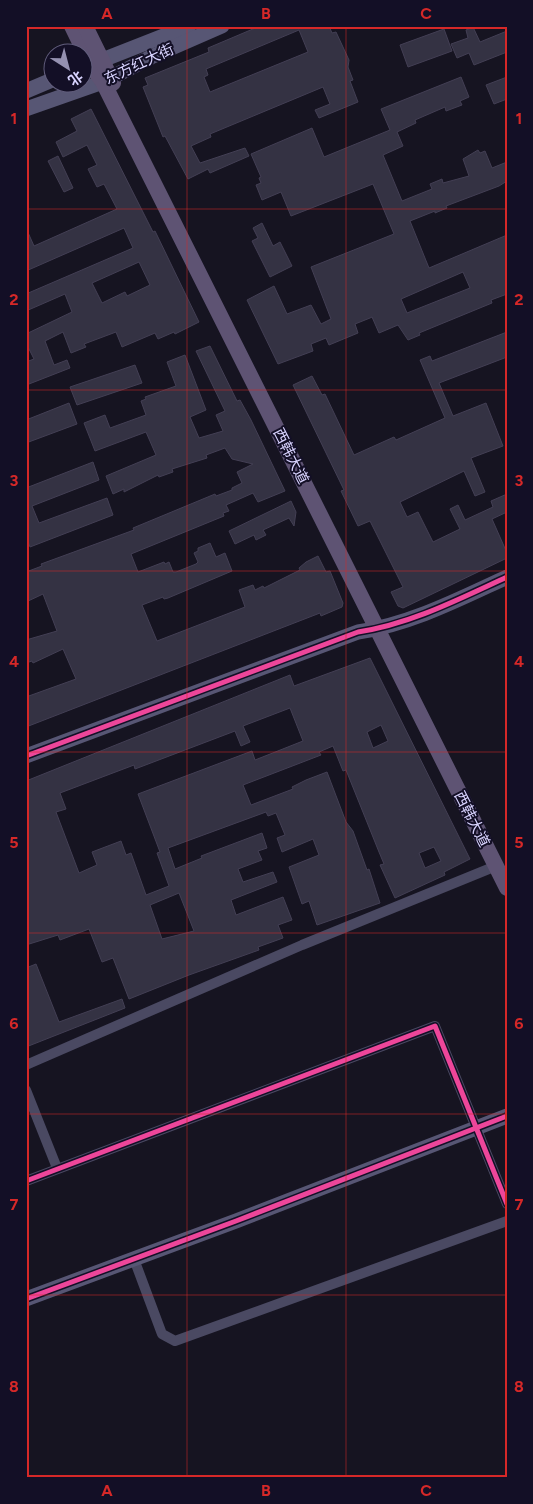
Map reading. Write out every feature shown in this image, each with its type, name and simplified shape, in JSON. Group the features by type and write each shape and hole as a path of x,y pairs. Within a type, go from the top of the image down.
{"main road":[{"name":"西韩大道","path":"72,26 80,42"},
{"name":"西韩大道","path":"86,26 89,42"},
{"name":"西韩大道","path":"92,64 107,80 382,627 501,868 507,888"}],"street":[{"name":"东方红大街","path":"92,64 189,26"},
{"name":"东方红大街","path":"26,109 107,80 151,57 222,26"},
{"path":"26,91 42,84"},
{"path":"26,756 358,632 382,627 427,613 507,577"},
{"path":"26,1065 302,945 501,868"},
{"path":"26,1181 435,1026 507,1204"},
{"path":"26,1090 57,1168"},
{"path":"26,1298 134,1259 507,1116"},
{"path":"134,1259 162,1334 175,1341 507,1221"}],"building":[{"path":"260,26 329,26 332,33 336,32 349,60 348,67 353,80 350,81 358,102 319,118 315,110 330,104 323,87 210,134 211,137 191,146 200,163 245,148 249,156 210,173 208,169 188,179 165,136 163,137 143,87 148,85 145,78 209,52 208,48","holes":["299,30 308,52 210,92 204,77 208,75 206,69"]},
{"path":"473,27 480,42 507,31 507,52 474,65 469,53 457,58 451,44 468,38 466,30"},
{"path":"444,29 452,51 408,67 400,45"},
{"path":"461,77 469,97 460,101 462,105 446,111 445,107 415,120 416,123 397,132 403,146 383,155 402,201 432,189 430,184 442,179 443,183 469,176 463,159 478,150 480,153 485,151 492,168 507,162 507,181 499,186 446,206 447,208 435,213 435,211 410,221 429,268 507,235 507,294 491,300 492,303 419,333 420,335 408,340 398,325 379,333 372,317 355,324 358,333 329,345 326,338 311,344 313,351 278,364 247,300 274,286 287,314 311,305 321,324 331,319 311,267 394,234 373,184 291,216 281,192 262,200 256,185 261,183 259,178 261,177 251,154 312,128 324,157 390,130 381,109","holes":["463,272 470,288 407,313 401,299"]},
{"path":"507,77 507,99 494,104 486,85"},
{"path":"91,109 153,232 155,231 199,322 175,334 174,332 158,339 155,333 122,347 116,332 84,344 86,347 71,353 63,332 45,341 54,365 67,360 70,368 29,384 26,377 26,362 34,359 26,343 26,334 72,312 65,294 26,311 26,294 133,248 124,228 26,271 26,228 34,246 117,209 104,184 97,187 88,169 97,165 87,145 63,157 56,142 77,131 71,119","holes":["139,262 150,285 127,296 125,292 102,303 92,283"]},
{"path":"58,156 73,188 64,192 48,161"},
{"path":"262,223 273,246 280,242 292,266 270,277 252,241 258,238 253,228"},
{"path":"507,332 507,357 439,383 453,416 486,403 503,446 471,458 485,492 475,496 464,471 400,502 407,517 418,512 433,542 460,529 450,509 458,505 465,520 493,507 491,501 507,494 507,512 492,519 507,553 507,558 403,608 398,606 391,592 403,587 370,521 358,526 341,491 344,490 293,385 312,376 322,395 325,394 354,455 394,437 396,440 445,418 420,360 430,356 432,361"},
{"path":"210,346 237,401 240,400 251,420 285,491 258,502 253,493 226,505 229,511 223,513 224,516 131,554 138,572 164,562 165,564 169,562 173,572 176,572 196,564 198,562 194,553 198,551 198,548 210,543 216,557 225,553 232,571 168,598 164,599 163,597 142,605 157,641 245,607 239,590 253,585 255,590 263,586 264,588 300,570 299,568 306,562 318,556 326,572 330,571 343,603 342,607 321,616 320,613 26,727 26,697 76,679 63,649 33,663 32,661 26,663 26,640 57,631 43,594 26,602 26,572 42,566 41,564 134,530 133,528 215,494 216,496 232,490 232,488 242,483 237,472 253,464 232,459 225,448 206,455 207,458 172,469 173,472 159,477 158,475 124,492 124,489 113,494 106,476 156,455 146,432 95,451 84,423 105,415 110,428 146,415 141,401 146,399 145,397 176,386 167,362 185,355 206,410 190,417 199,438 223,431 216,415 225,411 196,351"},
{"path":"135,365 142,383 77,405 70,387"},
{"path":"69,403 77,424 26,443 26,420"},
{"path":"93,462 99,480 32,506 39,523 107,498 113,515 30,547 26,536 26,488"},
{"path":"291,501 296,512 294,526 289,518 263,530 266,535 256,540 254,535 235,544 229,531"},
{"path":"370,658 470,859 444,872 445,875 395,898 380,865 384,864 346,770 343,771 333,746 319,752 321,755 243,785 251,805 293,789 292,787 327,772 346,822 353,831 367,870 369,869 380,903 317,925 309,901 302,904 289,867 319,855 313,839 282,852 277,838 285,835 276,813 268,816 266,812 168,848 175,869 202,858 201,856 262,833 267,848 258,851 262,860 238,869 243,882 273,872 277,882 231,900 236,915 283,897 292,920 278,925 283,938 258,947 259,950 129,999 113,958 102,962 89,929 60,940 58,935 26,945 26,781 290,675 294,686","holes":["290,708 303,741 255,760 252,751 138,794 160,852 157,853 169,886 146,895 131,853 126,855 121,841 92,852 97,865 79,873 56,812 66,809 60,793 134,765 135,769 235,731 241,746 250,742 243,726","381,725 388,741 373,748 367,732","434,847 441,861 425,868 419,853","179,893 194,931 162,939 150,905"]},
{"path":"36,964 59,1022 122,999 125,1008 26,1047 26,968"}],"cycle path":[{"path":"26,756 358,632 416,617 507,577"},
{"path":"26,1181 435,1026 507,1204"},
{"path":"26,1299 236,1221 507,1116"}]}
